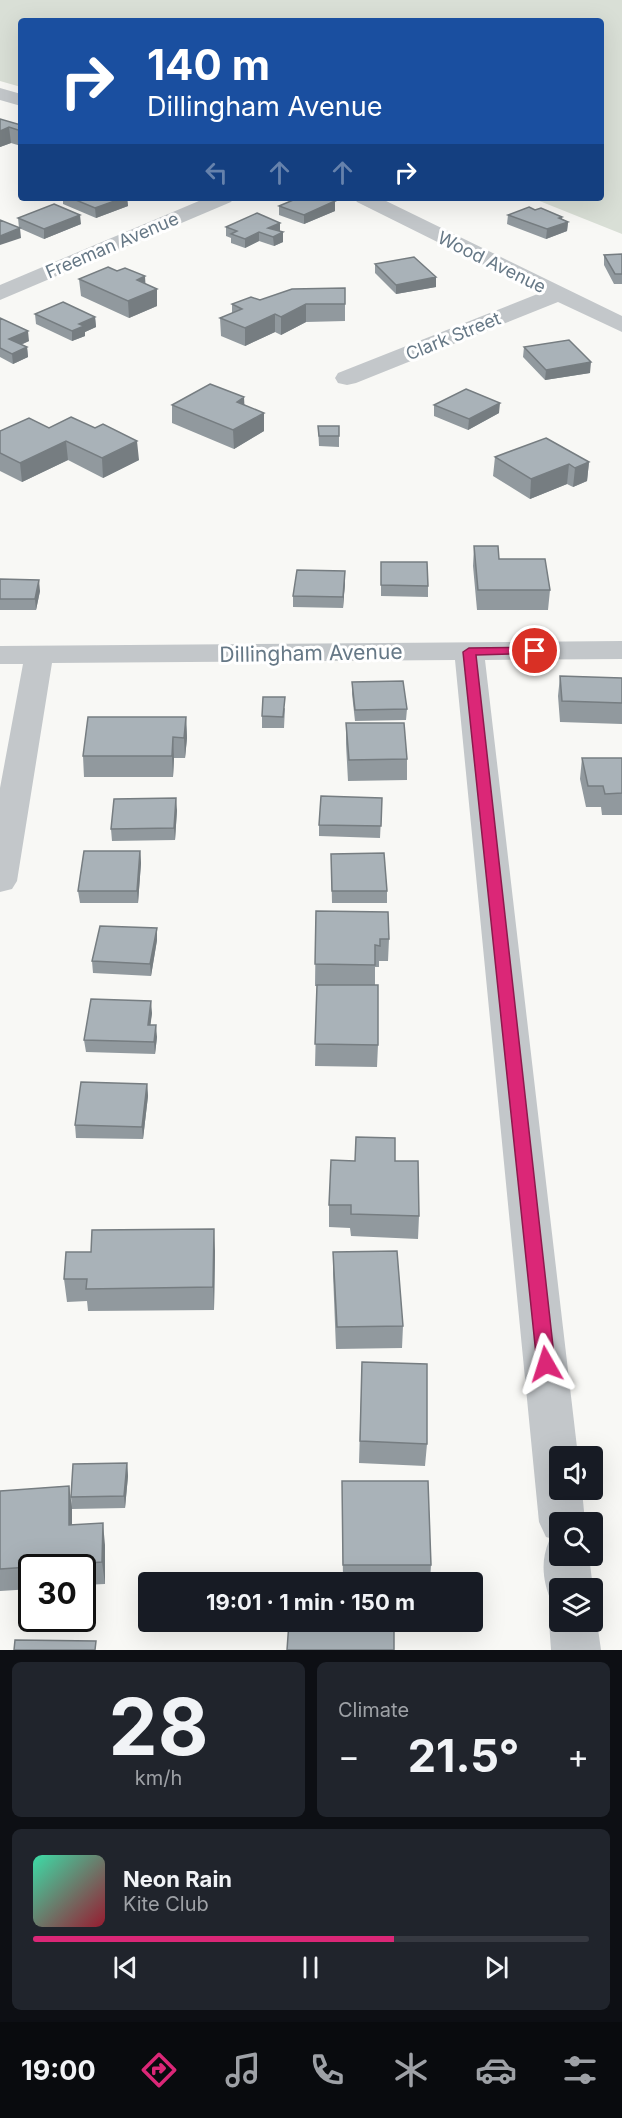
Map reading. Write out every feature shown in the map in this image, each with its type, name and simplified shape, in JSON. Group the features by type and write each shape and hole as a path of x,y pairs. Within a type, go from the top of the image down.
{"street":[{"path":"0,94 18,99"},
{"name":"Freeman Avenue","path":"0,293 217,201"},
{"name":"Wood Avenue","path":"370,201 622,325"},
{"name":"Clark Street","path":"347,378 559,294"},
{"name":"Dillingham Avenue","path":"0,656 622,650"},
{"path":"469,652 561,1512"},
{"path":"0,881 39,656"},
{"path":"574,1632 576,1650"}],"shaded area":[{"path":"0,0 622,0 622,234 540,201 604,201 604,18 18,18 18,86 0,81"}],"building":[{"path":"0,119 18,124 18,130 9,127 0,131"},
{"path":"78,201 115,201 95,208"},
{"path":"291,201 335,201 304,215 279,206"},
{"path":"54,204 80,215 44,229 18,218"},
{"path":"529,207 535,210 541,208 568,222 547,229 508,215"},
{"path":"257,213 280,223 268,228 283,232 273,237 259,232 245,239 231,234 237,231 226,227"},
{"path":"0,220 20,228 0,236"},
{"path":"622,254 622,274 615,274 604,255"},
{"path":"414,257 436,277 396,285 375,264"},
{"path":"108,267 117,271 125,268 145,276 137,280 157,289 128,301 79,279"},
{"path":"345,288 345,304 306,304 281,317 275,314 245,328 220,318 242,309 232,304 251,297 260,300 292,289"},
{"path":"63,302 95,317 79,324 84,326 72,331 35,314"},
{"path":"0,318 28,331 9,339 27,347 12,354 0,348"},
{"path":"569,340 591,362 546,370 524,347"},
{"path":"210,384 244,397 237,402 264,413 233,430 172,405"},
{"path":"466,389 500,403 469,419 434,405"},
{"path":"71,417 95,428 103,424 137,441 102,458 66,441 20,463 0,453 0,431 29,418 49,428"},
{"path":"318,426 339,426 339,436 319,436"},
{"path":"546,438 589,462 575,468 569,464 531,479 495,457"},
{"path":"474,546 498,546 499,559 545,559 550,590 478,590"},
{"path":"381,562 427,562 428,586 381,585"},
{"path":"297,570 345,571 343,597 293,596"},
{"path":"0,579 39,580 35,599 0,599"},
{"path":"560,676 622,678 622,703 562,701"},
{"path":"403,681 407,709 355,710 352,682"},
{"path":"263,697 285,697 283,717 262,716"},
{"path":"88,717 186,717 184,738 173,737 172,756 83,756"},
{"path":"346,723 404,723 407,759 349,760"},
{"path":"582,758 622,758 622,793 605,794 603,786 588,786"},
{"path":"321,796 382,798 381,826 319,825"},
{"path":"176,798 174,828 111,829 114,799"},
{"path":"84,851 140,851 137,891 78,891"},
{"path":"384,853 387,891 332,891 331,854"},
{"path":"316,911 388,912 389,939 380,939 380,946 375,945 375,965 315,964"},
{"path":"100,926 157,928 150,964 92,961"},
{"path":"317,985 378,985 378,1045 315,1044"},
{"path":"91,999 151,1001 148,1025 156,1025 154,1042 84,1040"},
{"path":"81,1082 147,1084 142,1127 75,1125"},
{"path":"356,1137 395,1138 395,1161 418,1161 419,1216 351,1214 351,1205 329,1205 331,1160 355,1161"},
{"path":"214,1229 213,1287 86,1289 87,1279 64,1279 66,1252 91,1252 92,1230"},
{"path":"397,1251 403,1326 337,1327 333,1252"},
{"path":"362,1362 427,1364 427,1444 360,1441"},
{"path":"127,1463 124,1496 71,1497 73,1464"},
{"path":"342,1481 428,1481 431,1565 343,1565"},
{"path":"69,1486 69,1525 103,1523 102,1562 96,1562 96,1554 18,1554 18,1568 0,1569 0,1491"},
{"path":"288,1632 394,1632 394,1650 287,1650"},
{"path":"15,1640 96,1641 95,1650 14,1650"}],"route":[{"path":"535,651 469,652 546,1364"}]}
